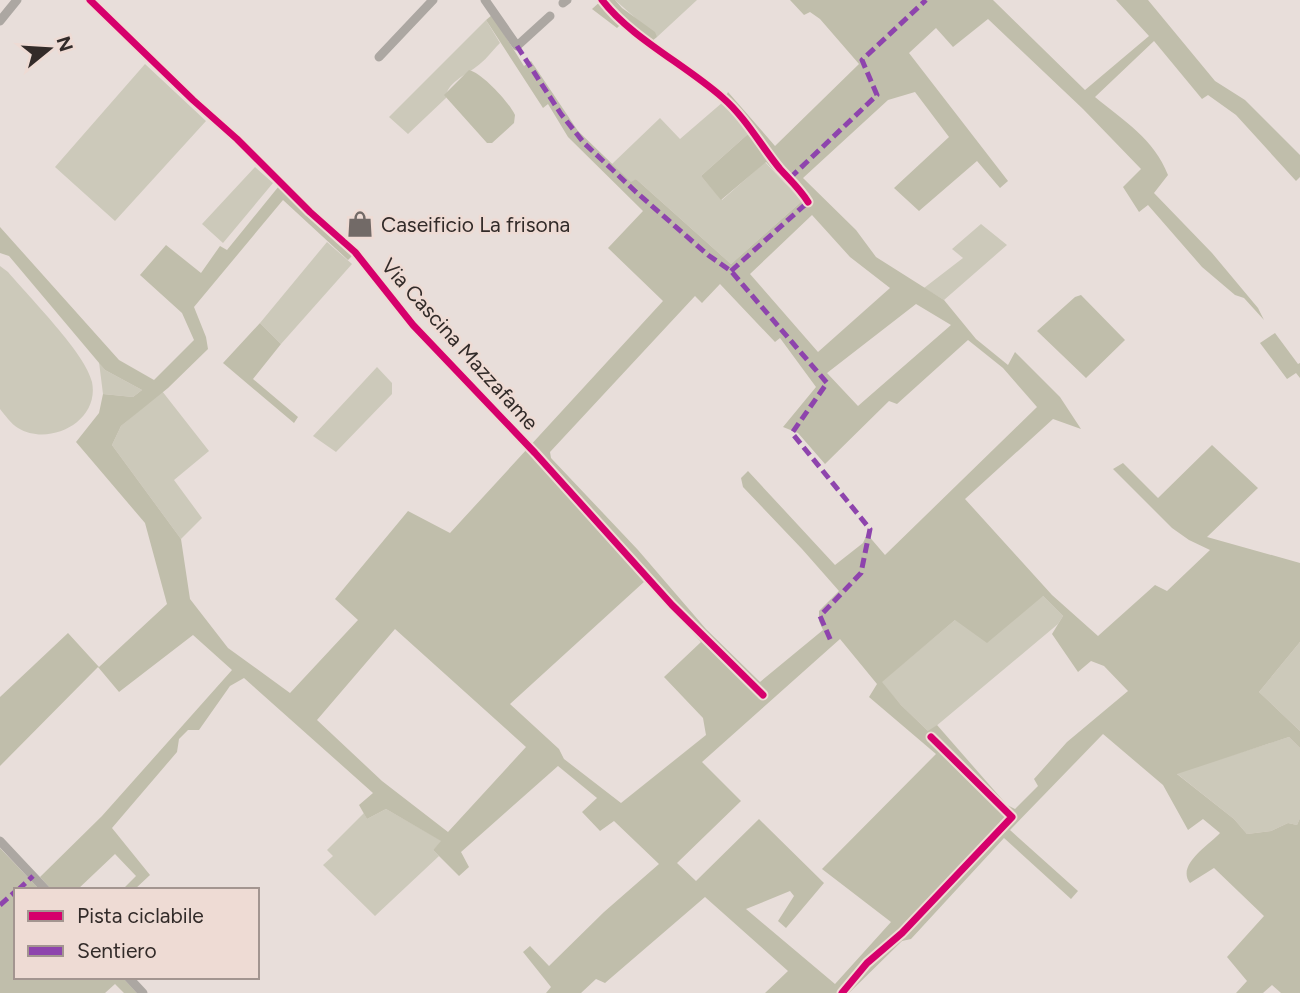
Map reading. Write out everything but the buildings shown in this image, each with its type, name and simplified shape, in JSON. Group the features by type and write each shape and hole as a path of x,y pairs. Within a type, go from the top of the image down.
{"street":[{"path":"0,21 17,0"},
{"name":"Via Cascina Mazzafame","path":"90,0 355,252 413,325 535,453 673,605 762,695"},
{"path":"379,57 433,0"},
{"path":"602,0 617,18 725,100 808,202"},
{"path":"488,1 517,46 550,16"},
{"path":"842,993 867,963 902,933 1012,817 931,737"},
{"path":"0,841 44,888"},
{"path":"130,979 143,993"}],"shaded area":[{"path":"602,0 615,0 655,32 657,37 652,41 624,21 617,28 592,9"},
{"path":"615,0 697,0 657,37"},
{"path":"790,0 993,0 1085,90 1149,36 1116,0 1148,0 1215,81 1245,100 1300,155 1300,177 1296,181 1236,115 1208,95 1202,99 1154,41 1095,97 1155,151 1168,175 1154,193 1212,253 1258,308 1264,320 1244,298 1235,295 1202,267 1148,205 1139,212 1123,187 1141,169 1083,109 988,19 953,47 936,28 909,53 1008,181 1000,188 977,161 919,211 894,188 949,137 915,92 888,100 803,178 856,230 876,257 944,300 976,339 1008,365 1015,352 1060,397 1081,429 1053,419 965,499 1052,595 1098,636 1155,585 1167,591 1210,550 1172,528 1113,469 1123,463 1158,498 1212,445 1258,488 1207,537 1300,563 1300,642 1259,692 1300,731 1300,748 1289,737 1177,774 1234,819 1247,834 1271,831 1288,823 1297,825 1300,818 1300,993 1281,993 1272,985 1263,993 1236,993 1247,981 1227,957 1264,916 1214,868 1190,883 1187,869 1190,862 1220,833 1203,819 1188,830 1163,785 1103,734 1010,830 1078,891 1071,899 1004,838 911,939 902,941 849,993 765,993 788,971 705,897 605,983 596,979 581,993 546,993 551,987 523,952 530,946 549,966 604,912 659,864 614,821 600,831 582,812 597,798 558,766 461,852 469,867 459,876 433,850 441,841 386,809 367,819 359,805 373,793 244,678 230,686 199,730 188,730 179,739 177,752 112,828 150,875 136,888 124,888 136,876 115,854 79,888 50,888 40,877 102,816 232,670 193,635 119,692 98,667 0,766 0,697 68,633 99,667 167,604 145,523 76,442 99,413 103,394 133,397 142,390 105,370 9,256 0,253 0,227 119,360 154,380 194,340 182,313 140,275 166,245 201,273 220,246 227,250 279,186 353,255 348,260 283,200 194,307 208,349 168,388 121,426 112,445 181,539 190,599 228,648 290,693 358,620 335,599 408,511 450,533 663,301 608,248 643,211 568,137 548,104 543,108 486,20 492,15 524,66 531,61 578,131 631,182 636,179 731,264 802,201 766,162 721,200 701,176 748,134 723,102 728,92 775,146 859,64 820,19 810,12 804,15","holes":["812,215 850,257 890,288 818,352 750,274","720,284 775,342 780,338 816,387 783,427 798,433 825,464 889,401 897,404 968,340 1003,368 1037,407 885,555 867,534 863,543 835,565 748,471 741,478 743,487 839,591 819,611 823,630 760,682 706,629 638,550 551,458 550,452 695,296 702,303","916,304 951,325 858,406 827,373","645,581 701,642 664,677 703,718 706,735 621,803 564,759 559,749 510,704","1043,596 1063,616 1052,634 1078,672 1091,661 1104,666 1128,691 1067,742 1034,779 1038,786 1015,809 1007,805 937,725 928,731 882,682 955,620 987,643","395,629 526,747 448,832 382,781 317,720","840,639 877,684 869,697 936,754 822,869 891,922 835,984 746,909 790,891 794,896 778,921 786,928 824,883 759,819 696,881 677,863 741,801 702,762"]},
{"path":"486,20 500,43 479,65 457,80 449,88 446,98 408,134 389,117"},
{"path":"145,64 206,121 115,221 55,167"},
{"path":"469,70 481,76 495,89 515,115 514,123 492,143 487,143 444,95"},
{"path":"723,102 748,134 701,176 722,200 765,162 802,201 731,264 636,179 631,183 612,164 660,118 680,139"},
{"path":"255,167 273,183 223,243 202,224"},
{"path":"981,224 1007,245 944,300 924,288 963,258 952,249"},
{"path":"327,242 352,264 281,344 260,323"},
{"path":"0,266 42,310 88,370 92,382 92,396 88,409 70,427 44,434 30,433 15,426 0,409"},
{"path":"1081,295 1125,340 1086,378 1037,331 1075,297"},
{"path":"260,323 281,344 253,379 298,417 294,423 223,363"},
{"path":"1275,333 1298,364 1300,363 1300,378 1296,373 1287,379 1260,343"},
{"path":"99,362 105,370 142,390 133,397 103,394"},
{"path":"377,367 392,383 392,394 336,452 313,436"},
{"path":"162,391 209,451 174,480 202,518 181,539 112,445 121,426"},
{"path":"1043,596 1063,616 1058,624 929,732 881,682 955,620"},
{"path":"1300,642 1300,731 1259,692"},
{"path":"1289,737 1300,748 1300,818 1297,825 1288,823 1271,831 1247,834 1234,819 1176,773"},
{"path":"386,809 442,841 433,850 439,856 375,916 323,865 333,856 327,850 364,813 367,819"},
{"path":"0,848 38,888 14,888 14,979 124,979 137,993 124,993 115,984 105,993 0,993"}],"marked path":[{"path":"790,178 877,95 862,60 926,0"},
{"path":"517,46 561,114 584,143 708,255 731,271 827,383 792,433 870,529 861,573 820,616 831,641"},
{"path":"731,271 808,202"},
{"path":"20,888 33,876"},
{"path":"0,905 14,893"}],"cycle path":[{"path":"90,0 355,252 413,325 535,453 672,605 763,695"},
{"path":"602,0 628,27 731,106 808,202"},
{"path":"842,993 867,963 902,933 1012,817 931,737"}],"place":[{"name":"Caseificio La frisona","path":"360,224"}]}
